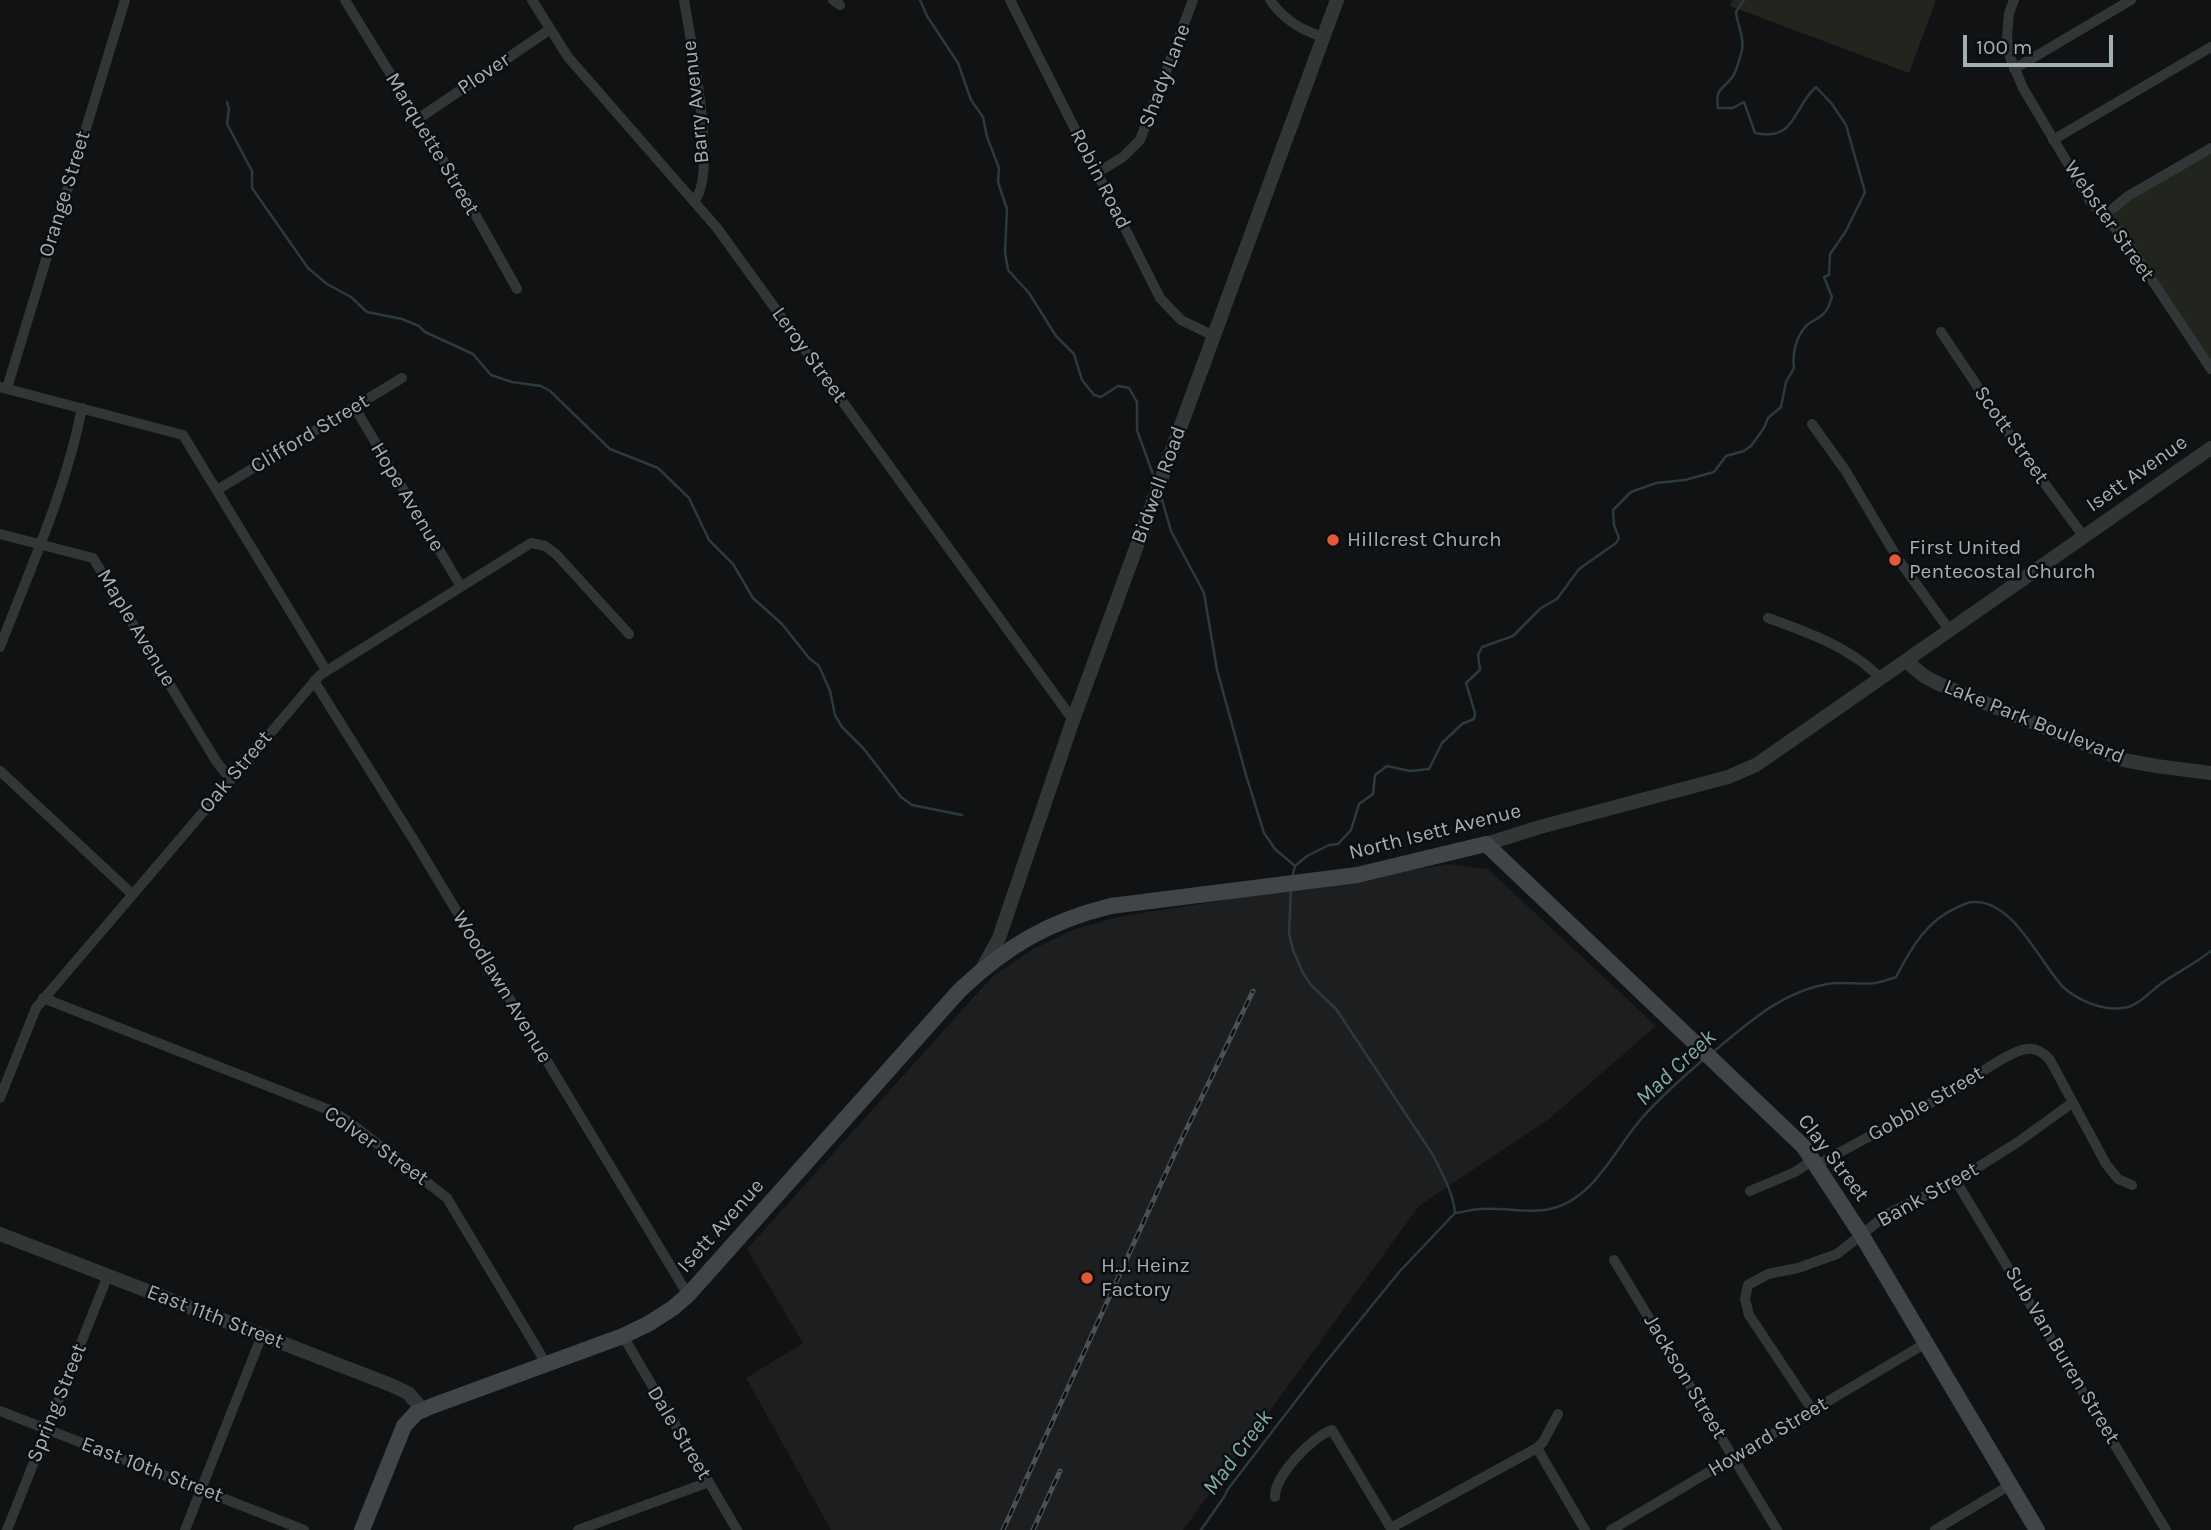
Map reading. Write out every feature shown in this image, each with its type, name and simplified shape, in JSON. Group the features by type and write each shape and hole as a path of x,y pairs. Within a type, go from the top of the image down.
{"main road":[{"name":"North Isett Avenue","path":"981,970 1039,931 1082,913 1105,907 1357,875 1486,844"},
{"name":"Clay Street","path":"1486,844 1790,1132 1815,1162 1861,1234 2037,1530"},
{"name":"Isett Avenue","path":"423,1410 623,1335 648,1324 673,1308 688,1295 880,1078 981,970"},
{"path":"362,1530 404,1426 410,1418 423,1410"}],"street":[{"name":"Orange Street","path":"4,387 125,0"},
{"name":"Marquette Street","path":"345,0 517,289"},
{"name":"Leroy Street","path":"532,0 568,57 694,201 745,266 1073,720"},
{"name":"Barry Avenue","path":"684,0 705,155 702,187 700,195 694,201"},
{"name":"Robin Road","path":"1010,0 1160,298 1181,320 1214,336"},
{"name":"Shady Lane","path":"1097,173 1123,156 1140,140 1194,0"},
{"path":"1270,0 1299,28 1323,37"},
{"name":"Bidwell Road","path":"981,970 999,938 1073,720 1337,0"},
{"name":"Webster Street","path":"2014,0 2007,30 2014,69 2023,88 2090,201 2124,238 2211,369"},
{"path":"2014,69 2131,0"},
{"name":"Plover","path":"418,119 549,30"},
{"path":"2053,141 2211,47"},
{"path":"2104,216 2128,196 2211,148"},
{"name":"Scott Street","path":"1941,332 2018,447 2084,537"},
{"name":"Clifford Street","path":"217,490 402,378"},
{"path":"4,387 183,435 326,670"},
{"path":"0,647 40,544 82,408"},
{"name":"Hope Avenue","path":"355,408 460,585"},
{"path":"1812,424 1845,470 1898,559 1950,631"},
{"name":"Isett Avenue","path":"1881,679 2211,448"},
{"name":"Maple Avenue","path":"0,534 87,555 97,564 216,761 230,779"},
{"name":"Oak Street","path":"0,1098 36,1008 43,998 326,670 531,543 545,545 556,554 629,634"},
{"path":"1768,618 1856,657 1881,679"},
{"name":"Lake Park Boulevard","path":"1906,661 1939,684 2124,760 2211,773"},
{"name":"North Isett Avenue","path":"1486,844 1745,771 1772,756 1881,679"},
{"name":"Woodlawn Avenue","path":"314,681 422,853 688,1295"},
{"path":"0,771 132,894"},
{"name":"Colver Street","path":"43,998 332,1111 348,1121 447,1198 547,1364"},
{"name":"Gobble Street","path":"1750,1191 1882,1131 2023,1049 2037,1050 2050,1060 2072,1103"},
{"path":"2072,1103 2113,1174 2118,1180 2132,1185"},
{"name":"Bank Street","path":"1813,1411 1749,1315 1745,1293 1748,1285 1768,1275 1837,1254 1889,1213 1956,1181 2018,1142 2072,1103"},
{"name":"Sub Van Buren Street","path":"1956,1181 2166,1530"},
{"name":"East 11th Street","path":"0,1234 391,1385 408,1393 423,1410"},
{"name":"Jackson Street","path":"1614,1260 1777,1530"},
{"name":"Spring Street","path":"8,1530 108,1275"},
{"path":"186,1530 262,1335"},
{"name":"Dale Street","path":"623,1335 737,1530"},
{"name":"Howard Street","path":"1611,1530 1926,1343"},
{"name":"East 10th Street","path":"0,1411 304,1530"},
{"path":"1275,1497 1278,1485 1308,1446 1320,1435 1332,1430 1391,1529 1537,1448 1558,1414"},
{"path":"1537,1448 1585,1530"},
{"path":"578,1530 709,1482"},
{"path":"1934,1530 2010,1485"}],"shaded area":[{"path":"1732,0 1936,0 1909,73 1730,6"},
{"path":"2211,150 2211,372 2104,216"},
{"path":"1448,864 1488,869 1656,1026 1549,1119 1419,1206 1183,1530 831,1530 746,1378 803,1343 747,1249 992,977 1033,949 1075,929 1118,917"}],"waterway":[{"path":"920,0 927,16 958,63 971,100 983,117 987,137 999,168 998,182 1007,209 1005,252 1008,270 1029,293 1056,336 1074,354 1082,380 1094,395 1101,397 1118,386 1129,388 1137,402 1137,430 1155,480"},
{"path":"1292,878 1295,866 1307,856 1329,845 1338,844 1351,830 1359,804 1373,794 1375,775 1387,766 1410,771 1429,769 1442,743 1462,724 1474,719 1475,713 1466,683 1480,670 1478,655 1482,647 1513,636 1541,608 1557,599 1579,569 1616,543 1619,538 1614,525 1613,510 1631,492 1656,483 1685,480 1714,472 1726,456 1751,446 1768,418 1781,407 1786,382 1794,368 1794,351 1803,329 1821,316 1832,297 1824,277 1829,275 1830,254 1846,231 1865,192 1846,125 1816,87 1792,121 1779,132 1755,133 1744,102 1733,108 1718,108 1719,92 1734,73 1742,50 1736,12 1744,0"},
{"path":"227,102 227,124 252,171 252,188 308,268 327,284 351,297 367,312 402,319 419,326 425,332 473,354 491,375 512,382 541,386 550,391 610,449 658,468 689,498 709,540 733,564 753,598 782,624 809,658 819,666 830,691 835,715 842,727 864,749 901,797 912,805 962,815"},
{"path":"1161,496 1171,531 1204,593 1217,670 1264,833 1275,849 1295,866"},
{"path":"1291,888 1289,933 1303,973 1311,985 1336,1009 1433,1155 1450,1190 1455,1213"},
{"name":"Mad Creek","path":"1712,1053 1765,1011 1795,994 1827,984 1875,983 1896,977 1921,936 1937,919 1961,905 1973,902 1987,904 2013,921 2069,992 2107,1008 2133,1005 2211,951"},
{"name":"Mad Creek","path":"1455,1213 1474,1209 1542,1210 1565,1204 1591,1184 1649,1110 1704,1059"},
{"name":"Mad Creek","path":"1201,1530 1228,1489 1325,1363 1400,1271 1455,1213"}],"railway":[{"path":"1003,1530 1175,1153 1253,991"},
{"path":"1033,1530 1060,1471"}],"place":[{"name":"Hillcrest Church","path":"1333,540"},
{"name":"First United Pentecostal Church","path":"1895,560"},
{"name":"H.J. Heinz Factory","path":"1087,1278"}]}
